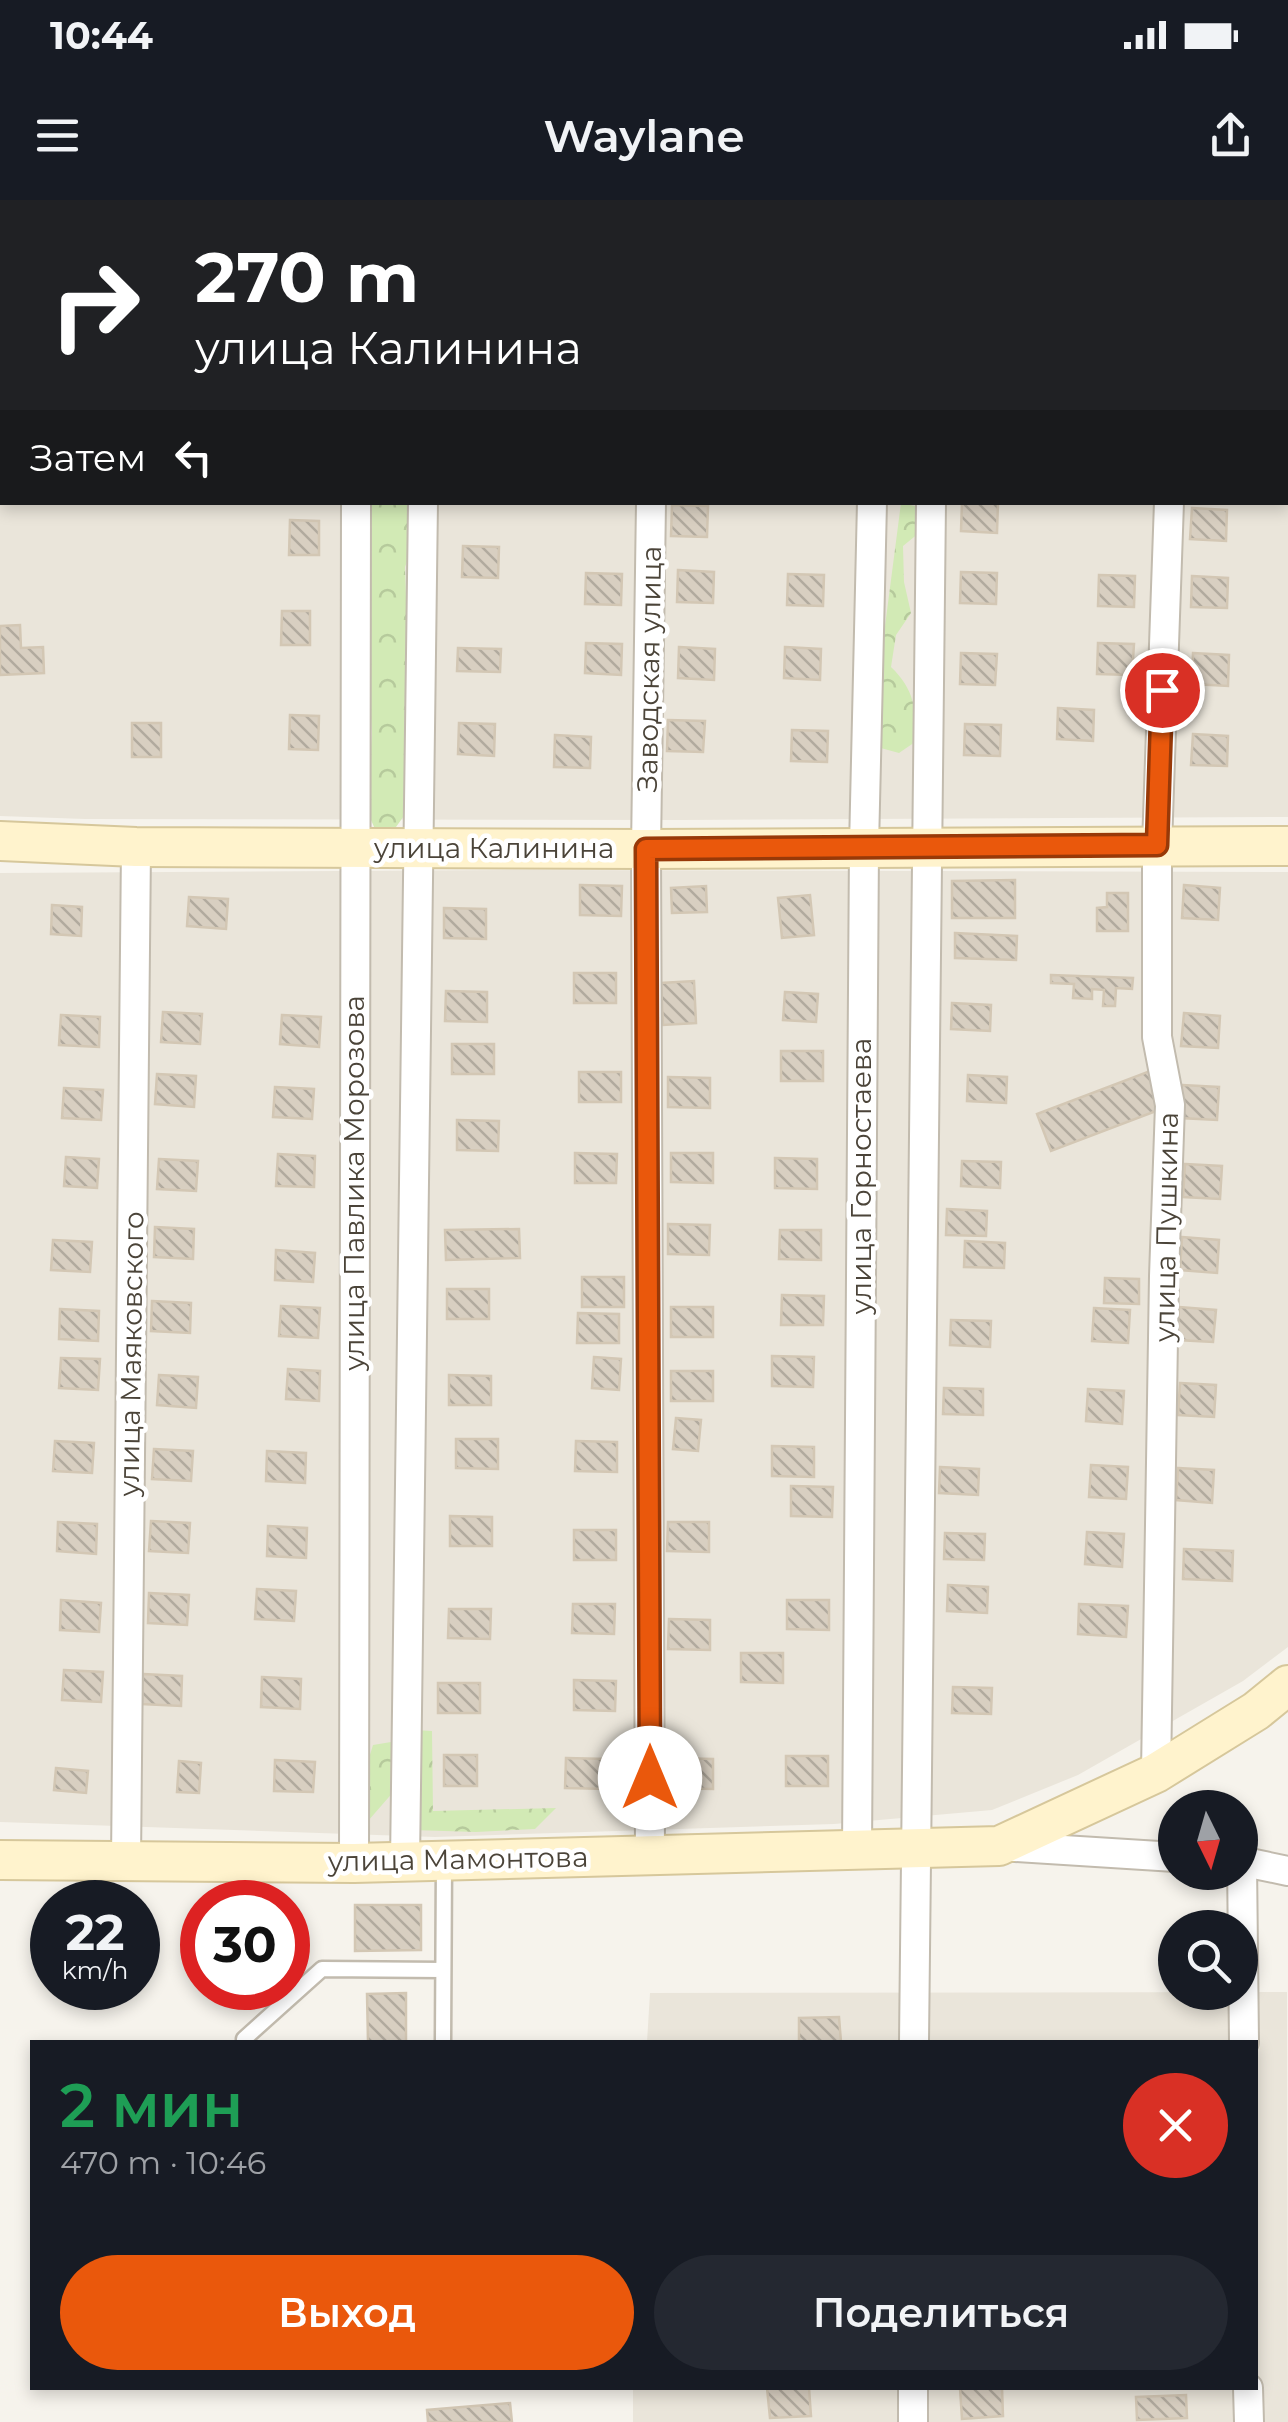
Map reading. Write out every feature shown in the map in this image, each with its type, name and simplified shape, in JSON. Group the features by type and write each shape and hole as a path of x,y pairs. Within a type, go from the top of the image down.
{"main road":[{"name":"улица Калинина","path":"0,841 136,847 646,849 1288,846"},
{"path":"915,1848 998,1846 1156,1772 1256,1711 1288,1684"},
{"name":"улица Мамонтова","path":"0,1860 354,1863 915,1848"}],"street":[{"name":"улица Павлика Морозова","path":"354,1863 356,505"},
{"name":"улица Павлика Морозова","path":"406,1862 416,846 424,505"},
{"name":"Заводская улица","path":"650,1855 646,849 651,505"},
{"name":"улица Горностаева","path":"857,1850 864,847 872,505"},
{"path":"914,2040 931,505"},
{"name":"улица Пушкина","path":"1156,1772 1170,1118 1157,1036 1157,845 1168,505"},
{"name":"улица Маяковского","path":"126,1861 136,847"},
{"path":"998,1846 1158,1856"},
{"path":"1258,1865 1288,1871"},
{"path":"1241,1890 1244,2040"},
{"path":"912,2422 913,2390"},
{"path":"1248,2390 1249,2422"}],"lane":[{"path":"443,2040 444,1861"},
{"path":"244,2040 322,1969 443,1970"}],"shaded area":[{"path":"0,505 1288,505 1288,817 0,816"},
{"path":"1288,872 1288,1647 1243,1681 1078,1775 992,1810 834,1824 435,1837 0,1822 0,873"},
{"path":"1158,1992 1158,2010 1258,2010 1258,1992 1287,1992 1288,2422 633,2422 633,2390 1258,2390 1258,2040 647,2040 650,1993"}],"green space":[{"path":"370,505 414,505 413,545 405,567 410,715 406,813 396,827 375,829 366,809 372,734 360,546 370,534"},
{"path":"901,505 910,505 919,507 919,533 903,546 904,582 911,613 896,635 891,667 905,683 912,700 918,740 899,753 877,747 875,703"},
{"path":"415,1730 432,1731 433,1811 556,1808 535,1829 412,1830"},
{"path":"397,1741 395,1790 368,1821 364,1774 373,1745"}],"building":[{"path":"672,505 708,506 707,537 671,536"},
{"path":"962,505 998,505 997,533 961,531"},
{"path":"1192,508 1227,510 1226,541 1190,539"},
{"path":"290,520 319,521 319,555 289,555"},
{"path":"463,546 499,547 498,578 462,577"},
{"path":"678,570 714,572 713,603 677,602"},
{"path":"961,572 997,573 996,604 960,603"},
{"path":"586,573 622,574 621,605 585,604"},
{"path":"788,574 824,575 823,606 787,605"},
{"path":"1099,575 1135,576 1134,607 1098,606"},
{"path":"1192,576 1228,578 1227,608 1191,607"},
{"path":"282,611 310,611 310,645 281,645"},
{"path":"20,625 21,648 43,647 44,673 0,675 0,626"},
{"path":"586,643 622,644 621,675 585,673"},
{"path":"1098,643 1134,644 1132,675 1097,674"},
{"path":"679,647 715,649 714,680 678,678"},
{"path":"785,647 821,649 820,680 784,678"},
{"path":"458,648 501,649 500,672 457,671"},
{"path":"961,653 997,654 995,685 960,684"},
{"path":"1193,653 1229,655 1228,686 1192,684"},
{"path":"1058,708 1094,710 1093,741 1057,739"},
{"path":"290,715 319,716 318,750 289,749"},
{"path":"668,720 705,721 703,752 667,751"},
{"path":"132,723 161,723 161,757 132,757"},
{"path":"459,723 495,724 494,756 458,754"},
{"path":"965,724 1001,725 1000,756 964,755"},
{"path":"792,730 828,731 827,762 791,761"},
{"path":"1193,734 1228,736 1227,766 1191,765"},
{"path":"555,735 591,737 590,768 554,767"},
{"path":"1015,880 1015,918 952,918 952,881"},
{"path":"580,885 622,886 621,916 580,915"},
{"path":"1184,885 1220,888 1218,920 1182,918"},
{"path":"706,886 707,912 672,913 671,888"},
{"path":"1107,893 1128,893 1128,931 1097,931 1097,908 1107,907"},
{"path":"810,895 814,935 782,938 778,898"},
{"path":"189,897 228,899 226,929 187,926"},
{"path":"52,905 82,907 81,936 51,934"},
{"path":"444,908 486,909 486,939 444,938"},
{"path":"955,933 1017,936 1016,960 955,958"},
{"path":"574,973 616,973 616,1003 574,1003"},
{"path":"1051,975 1133,978 1132,989 1116,988 1115,1006 1103,1006 1104,990 1092,989 1092,999 1073,998 1074,984 1051,983"},
{"path":"694,981 696,1023 663,1025 661,983"},
{"path":"446,991 487,992 487,1022 445,1021"},
{"path":"785,992 818,994 816,1022 783,1020"},
{"path":"952,1003 991,1005 990,1031 951,1029"},
{"path":"163,1012 202,1014 200,1044 161,1042"},
{"path":"1184,1013 1220,1016 1218,1048 1181,1046"},
{"path":"61,1015 100,1017 99,1047 59,1045"},
{"path":"282,1015 321,1017 319,1047 280,1044"},
{"path":"452,1044 494,1044 494,1074 452,1074"},
{"path":"781,1051 823,1051 823,1081 781,1081"},
{"path":"1150,1071 1164,1108 1051,1151 1037,1114"},
{"path":"579,1072 621,1072 621,1102 579,1102"},
{"path":"157,1074 196,1076 194,1107 155,1104"},
{"path":"968,1075 1007,1077 1006,1103 967,1101"},
{"path":"668,1077 710,1078 710,1108 668,1107"},
{"path":"1182,1085 1219,1087 1217,1120 1180,1118"},
{"path":"275,1087 314,1089 312,1119 273,1117"},
{"path":"64,1088 103,1090 101,1120 62,1118"},
{"path":"457,1120 499,1121 498,1151 457,1150"},
{"path":"575,1153 617,1154 616,1183 575,1183"},
{"path":"671,1153 713,1153 713,1183 671,1182"},
{"path":"278,1154 315,1156 314,1187 276,1186"},
{"path":"66,1157 99,1159 97,1188 64,1186"},
{"path":"775,1158 817,1159 817,1189 775,1188"},
{"path":"159,1159 198,1161 196,1191 157,1189"},
{"path":"962,1161 1001,1162 1000,1188 961,1186"},
{"path":"1185,1164 1222,1166 1220,1199 1183,1197"},
{"path":"947,1209 987,1211 986,1236 946,1235"},
{"path":"668,1224 710,1225 709,1255 668,1254"},
{"path":"155,1227 194,1229 193,1259 154,1257"},
{"path":"519,1229 520,1258 446,1260 445,1230"},
{"path":"780,1230 821,1230 821,1260 779,1259"},
{"path":"1182,1237 1219,1240 1217,1273 1180,1270"},
{"path":"53,1240 92,1242 90,1272 51,1270"},
{"path":"965,1241 1005,1243 1004,1268 964,1267"},
{"path":"276,1250 315,1253 313,1282 275,1280"},
{"path":"582,1277 624,1277 624,1307 582,1307"},
{"path":"1105,1278 1139,1279 1139,1304 1104,1303"},
{"path":"447,1289 489,1289 489,1319 447,1319"},
{"path":"782,1295 824,1296 823,1325 781,1325"},
{"path":"152,1301 191,1303 190,1333 151,1331"},
{"path":"281,1306 320,1308 318,1338 279,1336"},
{"path":"671,1307 713,1307 713,1337 671,1337"},
{"path":"1179,1307 1216,1310 1213,1342 1177,1340"},
{"path":"1094,1308 1130,1310 1128,1343 1092,1341"},
{"path":"60,1309 99,1311 98,1341 59,1339"},
{"path":"578,1313 619,1314 619,1343 577,1343"},
{"path":"951,1320 991,1321 990,1347 950,1345"},
{"path":"772,1356 814,1357 813,1387 772,1386"},
{"path":"594,1357 621,1359 619,1390 592,1388"},
{"path":"61,1358 100,1359 98,1390 59,1388"},
{"path":"288,1369 320,1371 319,1401 286,1399"},
{"path":"671,1371 713,1371 713,1401 671,1401"},
{"path":"159,1375 198,1377 196,1408 157,1405"},
{"path":"449,1375 491,1376 491,1405 449,1405"},
{"path":"1180,1383 1216,1385 1214,1417 1178,1415"},
{"path":"944,1388 983,1389 983,1415 943,1414"},
{"path":"1088,1389 1124,1391 1122,1424 1086,1421"},
{"path":"676,1418 701,1420 698,1451 673,1449"},
{"path":"456,1439 498,1439 498,1469 456,1468"},
{"path":"55,1441 94,1443 92,1473 53,1471"},
{"path":"576,1441 617,1442 617,1472 575,1471"},
{"path":"772,1446 814,1447 814,1477 772,1476"},
{"path":"154,1449 193,1451 191,1481 152,1479"},
{"path":"267,1451 306,1453 305,1483 266,1481"},
{"path":"1091,1465 1128,1467 1126,1499 1089,1497"},
{"path":"940,1467 979,1469 978,1495 939,1493"},
{"path":"1178,1468 1214,1470 1212,1503 1176,1500"},
{"path":"791,1486 833,1487 832,1517 791,1516"},
{"path":"450,1516 492,1517 492,1546 450,1546"},
{"path":"151,1521 190,1523 188,1553 149,1551"},
{"path":"58,1522 97,1524 96,1554 57,1551"},
{"path":"668,1522 709,1522 709,1552 667,1551"},
{"path":"268,1526 307,1528 306,1558 267,1556"},
{"path":"574,1530 616,1530 616,1560 574,1560"},
{"path":"1087,1532 1124,1534 1122,1567 1085,1564"},
{"path":"945,1533 985,1534 984,1560 944,1559"},
{"path":"1184,1549 1233,1551 1232,1581 1183,1579"},
{"path":"948,1585 988,1587 987,1613 947,1611"},
{"path":"257,1589 296,1591 294,1621 255,1619"},
{"path":"149,1593 189,1595 187,1625 148,1623"},
{"path":"61,1600 101,1603 99,1632 60,1630"},
{"path":"787,1600 829,1600 829,1630 787,1629"},
{"path":"573,1604 615,1604 614,1634 572,1633"},
{"path":"1079,1604 1128,1606 1126,1637 1078,1634"},
{"path":"449,1609 491,1609 490,1639 448,1638"},
{"path":"669,1619 710,1620 710,1650 668,1649"},
{"path":"741,1653 783,1653 783,1683 741,1682"},
{"path":"64,1670 103,1672 101,1702 62,1700"},
{"path":"143,1674 182,1676 181,1706 142,1704"},
{"path":"262,1677 301,1679 300,1709 261,1707"},
{"path":"574,1680 616,1681 615,1711 574,1710"},
{"path":"438,1683 480,1683 480,1713 438,1713"},
{"path":"953,1687 992,1688 991,1714 952,1713"},
{"path":"444,1755 477,1755 477,1786 444,1786"},
{"path":"786,1756 828,1756 828,1786 786,1786"},
{"path":"566,1758 607,1759 607,1789 565,1788"},
{"path":"671,1758 713,1759 713,1789 671,1788"},
{"path":"275,1760 315,1762 313,1792 274,1791"},
{"path":"179,1761 201,1763 199,1793 177,1792"},
{"path":"56,1768 88,1771 86,1793 54,1790"},
{"path":"355,1905 421,1905 421,1950 355,1951"},
{"path":"406,1993 406,2040 368,2040 367,1994"},
{"path":"839,2017 841,2040 799,2040 799,2018"},
{"path":"767,2390 809,2390 811,2416 770,2418"},
{"path":"960,2390 1002,2390 1003,2416 962,2419"},
{"path":"1186,2395 1187,2418 1137,2420 1136,2397"},
{"path":"510,2403 512,2422 428,2422 427,2410"}],"route":[{"path":"650,1778 646,849 1157,845 1162,690"}]}
